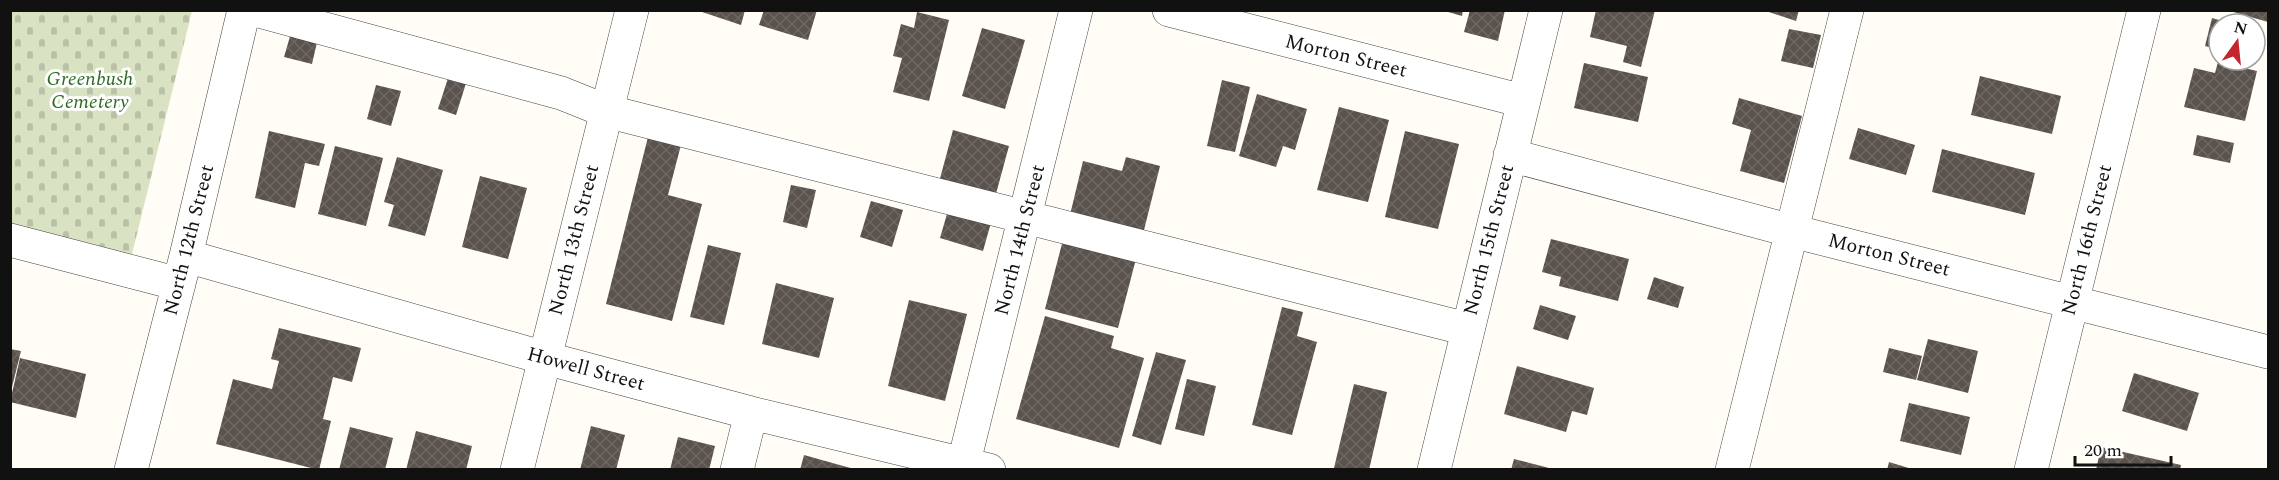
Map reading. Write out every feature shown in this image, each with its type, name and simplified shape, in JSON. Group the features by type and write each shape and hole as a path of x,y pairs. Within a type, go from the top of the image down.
{"street":[{"name":"North 12th Street","path":"131,470 182,270 244,10"},
{"path":"255,10 561,93 606,111 1467,329"},
{"name":"North 13th Street","path":"517,470 632,10"},
{"name":"North 14th Street","path":"971,467 1026,219 1076,10"},
{"name":"Morton Street","path":"1169,10 1523,101"},
{"name":"North 15th Street","path":"1434,470 1546,10"},
{"path":"1732,470 1847,10"},
{"name":"North 16th Street","path":"2031,470 2144,10"},
{"name":"Morton Street","path":"1510,156 1792,231 2268,352"},
{"name":"Howell Street","path":"10,240 182,270 545,358 750,413 971,467"},
{"path":"737,470 750,413"}],"green space":[{"name":"Greenbush Cemetery","path":"10,11 192,11 131,258 11,227"}],"building":[{"path":"696,10 745,10 741,25"},
{"path":"764,10 817,10 808,40 759,25"},
{"path":"1441,10 1463,10 1462,16"},
{"path":"1470,10 1505,10 1498,41 1464,32"},
{"path":"1596,10 1655,10 1641,67 1623,62 1627,46 1590,37"},
{"path":"1763,10 1799,10 1796,21"},
{"path":"2268,10 2268,22 2267,12 2230,11"},
{"path":"917,12 949,20 929,101 893,92 902,58 893,56 901,24 914,28"},
{"path":"982,28 1025,40 1005,109 962,96"},
{"path":"1789,29 1821,35 1813,68 1781,61"},
{"path":"291,33 318,38 312,64 284,57"},
{"path":"1584,63 1648,77 1638,122 1574,108"},
{"path":"2194,68 2215,73 2257,72 2245,121 2184,107"},
{"path":"450,72 468,77 456,115 438,109"},
{"path":"1980,76 2061,96 2052,134 1971,115"},
{"path":"1222,80 1250,87 1235,152 1207,146"},
{"path":"376,85 401,91 391,126 367,119"},
{"path":"1257,94 1307,109 1295,150 1283,146 1276,167 1239,156"},
{"path":"1739,98 1802,116 1784,183 1740,171 1751,130 1732,124"},
{"path":"1339,107 1389,120 1368,202 1317,190"},
{"path":"1858,128 1915,145 1906,175 1849,159"},
{"path":"953,130 1009,146 994,201 938,186"},
{"path":"269,131 325,144 319,166 305,163 295,208 255,198"},
{"path":"1405,131 1459,144 1438,229 1385,217"},
{"path":"649,133 682,141 668,195 702,204 672,321 606,304"},
{"path":"2197,135 2234,143 2230,163 2193,155"},
{"path":"335,146 383,158 366,226 318,214"},
{"path":"1942,149 2035,173 2025,215 1932,192"},
{"path":"397,157 443,170 425,236 388,226 394,205 384,202"},
{"path":"1126,157 1160,166 1142,238 1069,219 1083,161 1122,171"},
{"path":"480,176 527,188 508,259 462,247"},
{"path":"791,185 816,190 807,228 783,222"},
{"path":"871,201 903,210 892,247 860,237"},
{"path":"949,207 992,219 983,251 940,238"},
{"path":"1064,236 1137,255 1118,328 1045,309"},
{"path":"1551,239 1629,259 1618,301 1559,286 1561,277 1542,272"},
{"path":"708,245 741,253 724,325 690,317"},
{"path":"1654,277 1684,287 1678,308 1647,299"},
{"path":"776,283 834,298 819,358 762,344"},
{"path":"909,300 967,314 945,401 888,386"},
{"path":"1540,305 1576,316 1568,340 1533,329"},
{"path":"1282,307 1303,312 1297,336 1317,342 1292,435 1252,425"},
{"path":"1045,316 1114,336 1111,348 1144,358 1119,448 1016,419"},
{"path":"279,328 361,348 352,382 333,377 323,419 331,421 319,470 216,444 233,379 272,389 279,361 271,359"},
{"path":"1928,339 1978,351 1968,393 1917,380"},
{"path":"1889,348 1922,356 1916,380 1883,372"},
{"path":"10,349 21,351 11,391 10,390"},
{"path":"1156,352 1186,360 1161,445 1132,436"},
{"path":"20,358 86,374 76,418 10,402"},
{"path":"1517,366 1594,388 1587,415 1572,411 1566,432 1504,414"},
{"path":"2134,373 2199,393 2187,431 2122,411"},
{"path":"1187,379 1216,386 1204,436 1175,429"},
{"path":"1354,384 1387,392 1369,470 1334,468"},
{"path":"1909,403 1970,417 1961,455 1900,441"},
{"path":"591,426 625,435 616,470 580,470"},
{"path":"350,427 393,438 385,470 339,470"},
{"path":"416,431 472,446 466,470 406,470"},
{"path":"678,437 715,446 709,470 670,470"},
{"path":"2101,447 2181,465 2180,470 2096,470"},
{"path":"804,455 854,469 854,470 800,470"},
{"path":"1514,459 1553,469 1511,470"},
{"path":"1889,462 1912,469 1912,470 1887,470"}]}
